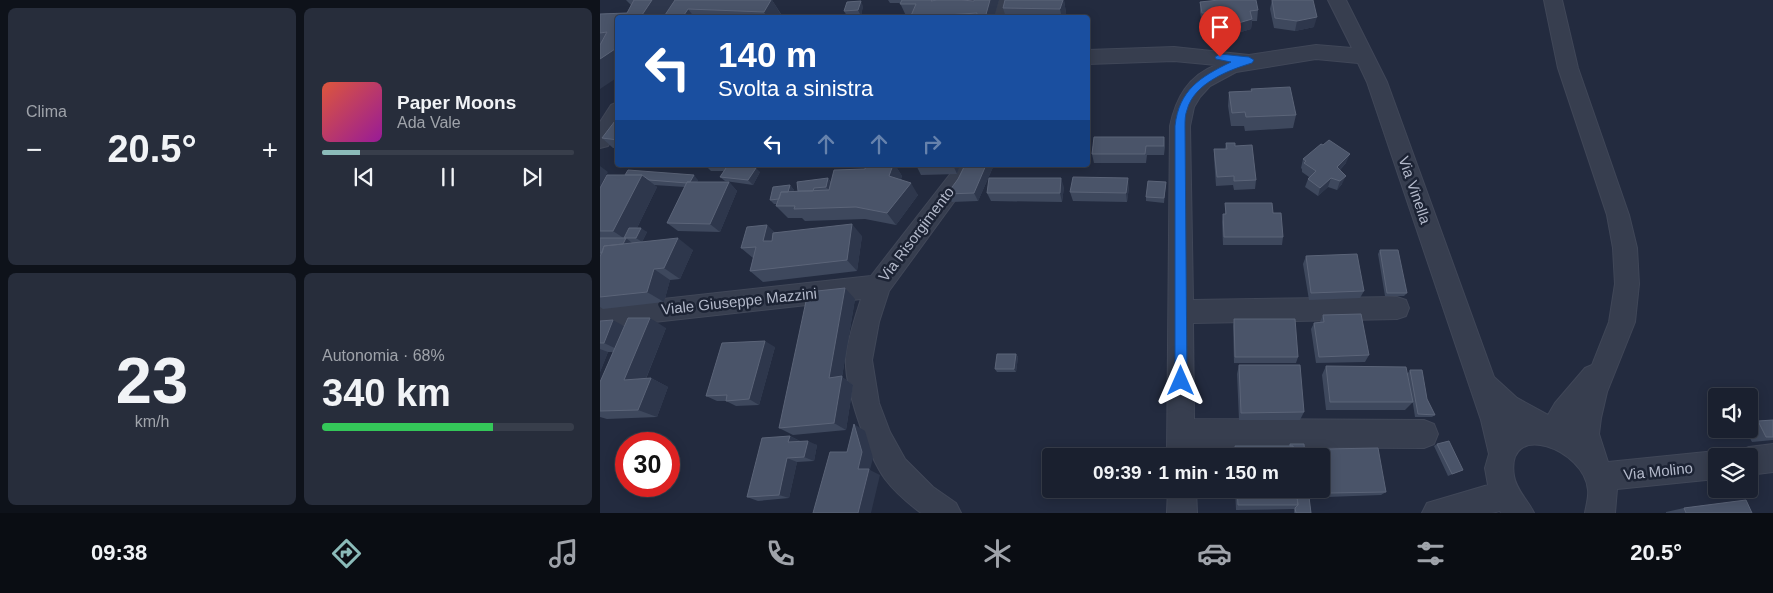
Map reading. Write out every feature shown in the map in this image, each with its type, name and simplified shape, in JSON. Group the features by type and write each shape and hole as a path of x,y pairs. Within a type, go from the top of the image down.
{"street":[{"path":"1002,15 1006,0"},
{"name":"Via Vinella","path":"1337,0 1366,56 1377,82 1484,385 1495,420 1502,452 1499,467 1501,484 1513,504"},
{"path":"1553,0 1568,68 1618,215 1625,248 1627,284 1622,322 1594,392 1586,418 1585,434 1603,484 1604,502 1600,513"},
{"path":"1320,52 1355,34"},
{"path":"1366,56 1320,52 1249,60 1233,64 1200,84 1189,95 1182,109 1180,126 1181,445 1424,434"},
{"path":"1090,57 1174,54 1249,60"},
{"path":"600,104 615,101"},
{"path":"600,140 615,115"},
{"name":"Via Risorgimento","path":"946,513 923,497 895,469 878,439 866,403 859,360 866,322 878,286 959,178 964,167"},
{"name":"Viale Giuseppe Mazzini","path":"600,316 878,286"},
{"path":"1181,312 1397,308"},
{"path":"1553,432 1565,412 1608,359"},
{"path":"1484,385 1505,406 1569,439 1584,452 1598,472"},
{"path":"1502,452 1510,440 1521,432 1536,429 1553,432"},
{"path":"1758,460 1773,458"},
{"name":"Via Molino","path":"1598,472 1708,465"},
{"path":"1182,498 1182,513"},
{"path":"1437,513 1513,504"}],"building":[{"path":"634,0 652,0 642,15 615,15 615,49 600,59 600,45 607,32 600,33 600,14 627,13"},
{"path":"675,0 771,0 764,12 688,9 684,15 665,15"},
{"path":"902,0 990,0 986,15 977,15 977,13 911,15 916,4 900,4"},
{"path":"1005,0 1063,0 1060,9 1003,8"},
{"path":"1256,0 1258,10 1250,11 1252,19 1235,24 1211,21 1210,13 1202,13 1200,2"},
{"path":"1272,0 1313,0 1317,17 1297,21 1275,18"},
{"path":"861,1 858,10 844,11 847,2"},
{"path":"1290,87 1296,115 1246,117 1245,112 1232,113 1229,92"},
{"path":"615,121 615,140 602,138"},
{"path":"1094,137 1164,137 1164,146 1146,146 1145,154 1092,154"},
{"path":"1329,140 1350,154 1337,167 1346,176 1340,181 1331,178 1320,188 1308,179 1316,171 1304,163 1306,161 1303,159"},
{"path":"1226,143 1235,143 1235,146 1252,145 1256,180 1234,181 1234,176 1217,177 1214,149 1227,149"},
{"path":"727,167 756,168 748,180 720,177"},
{"path":"866,167 892,167 889,176 911,183 887,213 856,207 794,209 795,206 776,206 781,192 829,190 834,170 865,169"},
{"path":"964,167 985,167 974,193 947,194"},
{"path":"628,170 694,175 690,182 687,183 649,180 642,175 625,175"},
{"path":"607,175 642,175 613,231 600,231 600,188"},
{"path":"1073,177 1128,178 1126,193 1070,192"},
{"path":"828,178 826,187 814,188 813,191 798,191 797,182"},
{"path":"989,178 1061,178 1060,193 987,193"},
{"path":"1148,181 1166,182 1164,198 1146,197"},
{"path":"687,182 729,182 710,224 667,223"},
{"path":"790,185 788,192 781,192 779,199 770,200 773,187"},
{"path":"1225,203 1272,203 1273,213 1281,213 1283,237 1224,237 1223,214 1226,214"},
{"path":"852,224 847,260 750,271 756,247 741,248 747,227 767,225 763,241 772,241 773,233"},
{"path":"629,228 641,228 636,238 624,238"},
{"path":"600,238 626,238 623,244 604,246 602,253 600,253"},
{"path":"678,238 664,268 654,269 647,292 600,297 600,257 604,246"},
{"path":"1380,250 1398,250 1407,293 1387,293"},
{"path":"1357,254 1364,291 1311,293 1306,256"},
{"path":"845,288 829,378 842,376 834,423 779,428 808,292"},
{"path":"1361,314 1369,355 1319,357 1314,323 1324,322 1323,315"},
{"path":"628,318 650,318 624,380 651,378 638,410 600,411 600,382"},
{"path":"1234,319 1295,319 1298,357 1235,357"},
{"path":"613,320 604,343 600,343 600,321"},
{"path":"765,341 749,399 726,401 727,395 706,396 722,343"},
{"path":"997,354 1016,354 1014,369 995,369"},
{"path":"1239,365 1300,365 1304,412 1241,413"},
{"path":"1326,366 1406,367 1413,402 1330,402"},
{"path":"1410,370 1422,370 1427,399 1435,415 1418,414"},
{"path":"1773,420 1773,437 1766,437 1758,421"},
{"path":"854,424 862,452 858,469 869,469 858,513 813,513 830,452 847,452"},
{"path":"790,436 788,442 808,441 804,457 787,458 779,495 747,497 762,438"},
{"path":"1449,441 1463,470 1452,474 1437,444"},
{"path":"1290,444 1304,444 1304,448 1293,448 1293,446 1290,446"},
{"path":"1235,446 1293,446 1293,448 1235,448"},
{"path":"1378,448 1386,492 1330,493 1330,449"},
{"path":"1238,498 1297,498 1298,505 1238,505"},
{"path":"1297,498 1309,498 1311,513 1296,513 1295,508 1298,505"},
{"path":"1746,500 1752,513 1686,513 1684,508"}],"route":[{"path":"1181,381 1180,126 1182,109 1189,95 1200,84 1233,64 1249,60 1220,57"}]}
